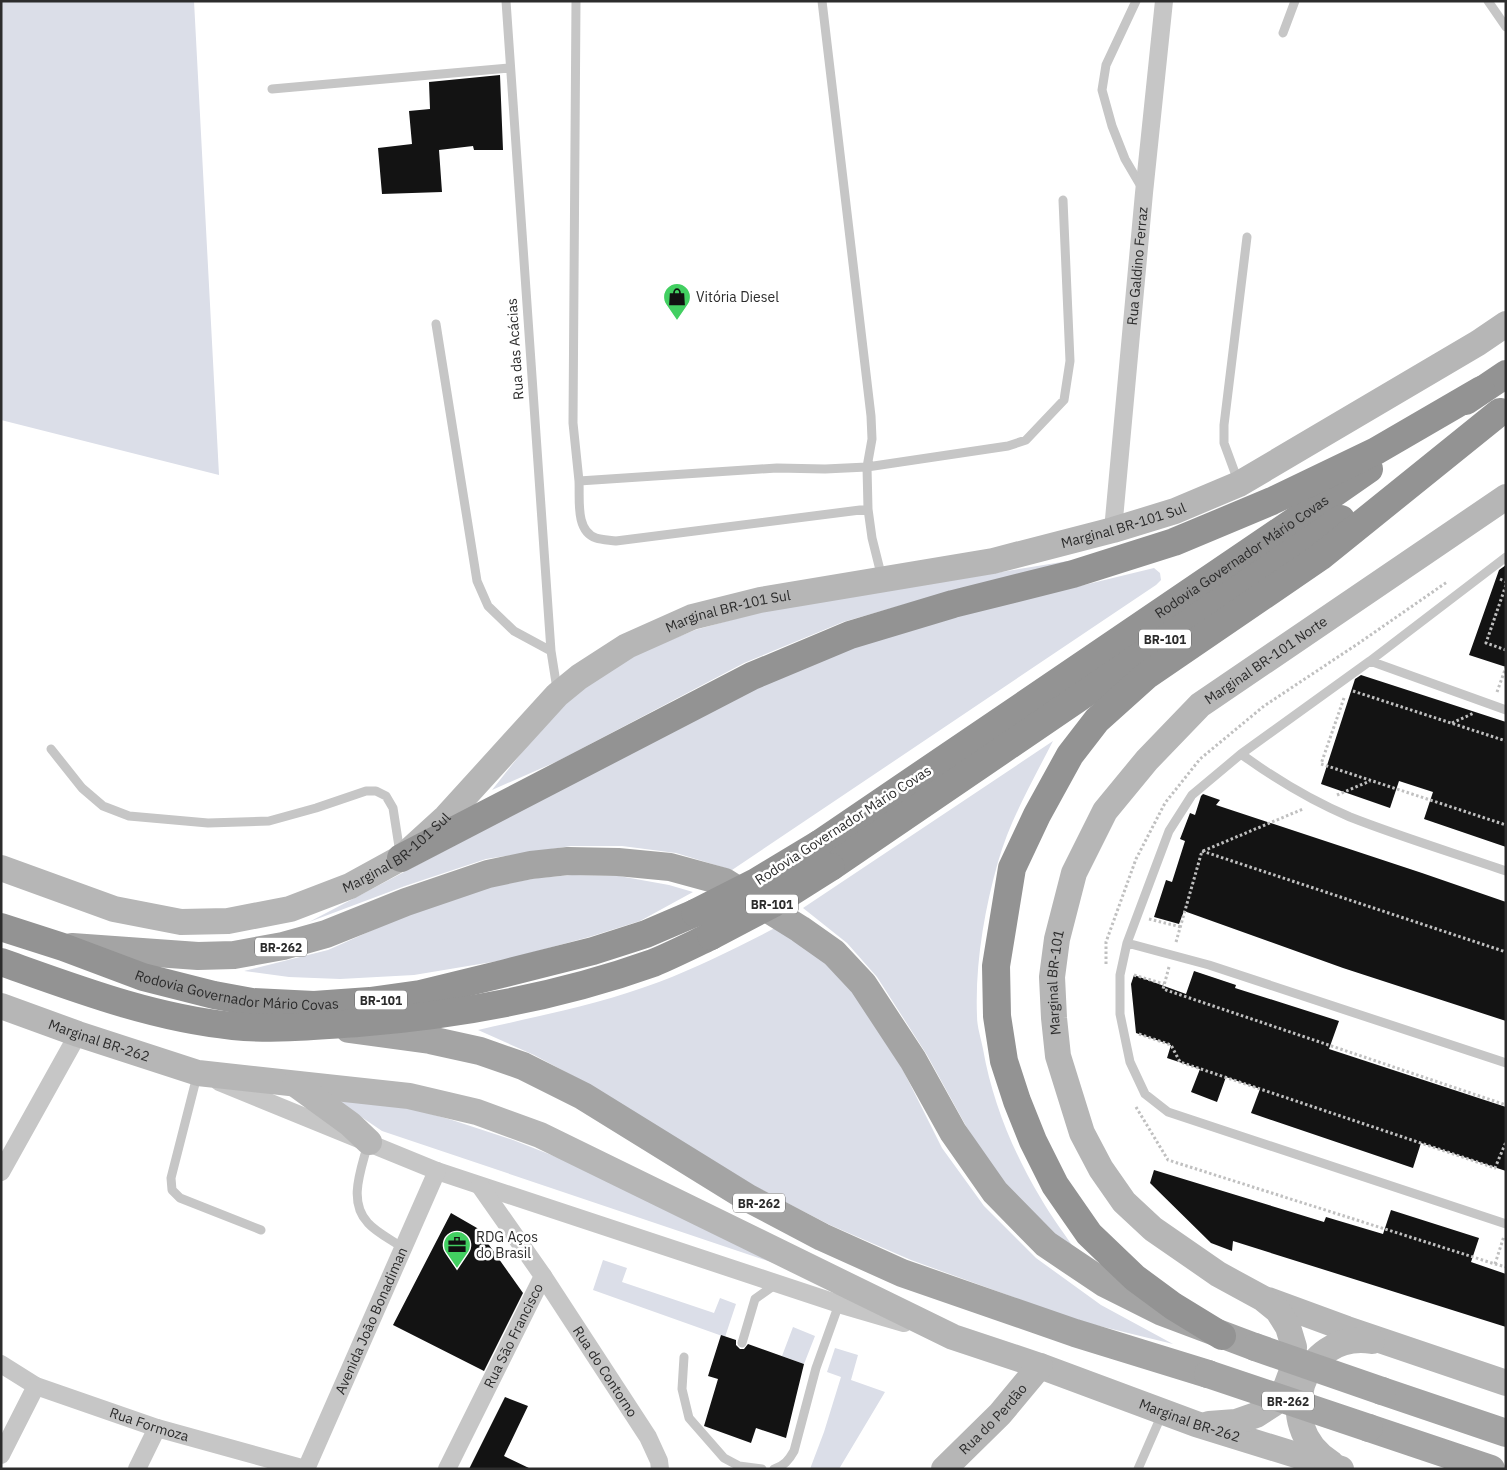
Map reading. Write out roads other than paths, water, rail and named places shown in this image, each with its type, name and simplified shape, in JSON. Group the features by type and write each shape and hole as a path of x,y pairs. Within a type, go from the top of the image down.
{"highway":[{"name":"Rodovia Governador Mário Covas","path":"12,966 98,996 178,1017 234,1026 320,1026 402,1019 509,1002 583,984 653,962 711,936 774,903 825,856 1293,522 1506,374"},
{"path":"401,858 752,676 850,635 953,604 1074,574 1174,542 1272,501 1376,451 1481,390"},
{"name":"Rodovia Governador Mário Covas","path":"1,927 62,946 143,977 214,995 252,1002 323,1004 370,1001 420,994 593,951 646,934 695,913 756,882 825,856 1117,671 1503,410"},
{"path":"1222,1336 1173,1306 1135,1278 1089,1234 1055,1185 1033,1141 1017,1102 1004,1061 997,1016 996,966 1012,868 1037,815 1070,755 1097,720 1146,676 1320,557 1503,410"}],"main road":[{"name":"Marginal BR-101 Sul","path":"1,868 114,909 181,922 228,921 290,909 350,886 401,858 446,817 557,694 579,677 627,646 692,617 760,600 993,562 1176,511 1239,484 1478,343 1506,324"},
{"path":"1478,343 1506,328"},
{"name":"Marginal BR-101 Norte","path":"1074,873 1105,811 1146,760 1200,706 1506,497"},
{"name":"BR-262","path":"62,946 198,956 234,955 283,946 326,934 406,902 488,874 531,865 568,861 618,862 670,867 725,882 800,928 834,953 863,984 913,1060 953,1132 995,1192 1046,1244 1104,1283 1162,1312 1222,1336 1506,1433"},
{"name":"Marginal BR-101","path":"1074,873 1057,939 1052,977 1058,1056 1082,1133 1101,1170 1124,1202 1153,1229 1218,1274 1242,1288"},
{"path":"1,888 20,882 40,883"},
{"name":"Marginal BR-262","path":"1,1006 78,1034 198,1073 409,1096 477,1112 540,1135 953,1337 1040,1366 1312,1465 1341,1469"},
{"name":"BR-262","path":"320,1026 430,1040 480,1051 523,1066 583,1096 748,1198 822,1237 902,1273 1075,1333 1208,1374 1491,1469"},
{"path":"295,1083 350,1124 368,1142"},
{"path":"1242,1288 1276,1304 1506,1383"},
{"path":"1196,1424 1236,1422 1256,1415 1273,1404 1286,1387 1293,1368 1294,1347 1288,1327 1278,1311 1262,1298 1242,1288"},
{"path":"1341,1469 1321,1457 1306,1439 1299,1418 1298,1395 1306,1373 1321,1356 1340,1344 1363,1340 1385,1343"},
{"name":"Rua do Perdão","path":"944,1469 1000,1414 1040,1366"}],"street":[{"name":"Rua Galdino Ferraz","path":"1113,530 1164,1"},
{"path":"1,1172 78,1034"},
{"path":"198,1073 437,1171 839,1304 953,1337"},
{"name":"Avenida João Bonadiman","path":"306,1469 437,1171"},
{"name":"Rua São Francisco","path":"448,1469 543,1276 480,1186"},
{"name":"Rua do Contorno","path":"543,1276 648,1437 659,1461 660,1469"},
{"name":"Rua Formoza","path":"1,1364 36,1386 157,1428 306,1469"},
{"path":"1,1456 36,1386"},
{"path":"137,1469 157,1428"}],"lane":[{"name":"Rua das Acácias","path":"506,1 509,68 551,651 557,694"},
{"path":"576,1 573,422 581,522 585,532 596,538 616,541 868,509"},
{"path":"822,1 871,416 872,439 867,467 868,509 872,538 882,579"},
{"path":"1136,1 1106,65 1102,90 1112,126 1125,159 1144,193"},
{"path":"1283,33 1296,1"},
{"path":"1488,1 1506,27"},
{"path":"272,89 509,68"},
{"path":"579,481 776,468 825,469 867,467 1008,446 1026,440 1064,400 1070,361 1063,200"},
{"path":"1239,484 1224,444 1224,425 1246,237"},
{"path":"436,324 477,581 488,606 514,630 551,651"},
{"path":"1506,557 1370,662 1241,754 1192,795 1169,831 1127,943 1120,975 1120,1014 1130,1062 1145,1094 1168,1112 1506,1224"},
{"path":"1370,662 1506,710"},
{"path":"51,749 82,788 103,806 129,816 208,823 269,821 366,791 376,791 386,796 393,808 401,858"},
{"path":"1241,754 1264,771 1349,816 1506,871"},
{"path":"1127,943 1250,978 1506,1063"},
{"path":"198,1073 172,1178 172,1190 180,1198 261,1230"},
{"path":"368,1142 356,1190 358,1206 367,1222 403,1248"},
{"path":"742,1342 755,1298 777,1284"},
{"path":"774,1469 781,1467 794,1450 816,1368 839,1304"},
{"path":"684,1357 682,1389 689,1418 724,1458 739,1466 762,1469"},
{"path":"1138,1469 1163,1412"}],"place":[{"name":"Vitória Diesel","path":"677,321"},
{"name":"RDG Aços do Brasil","path":"457,1269"}]}
